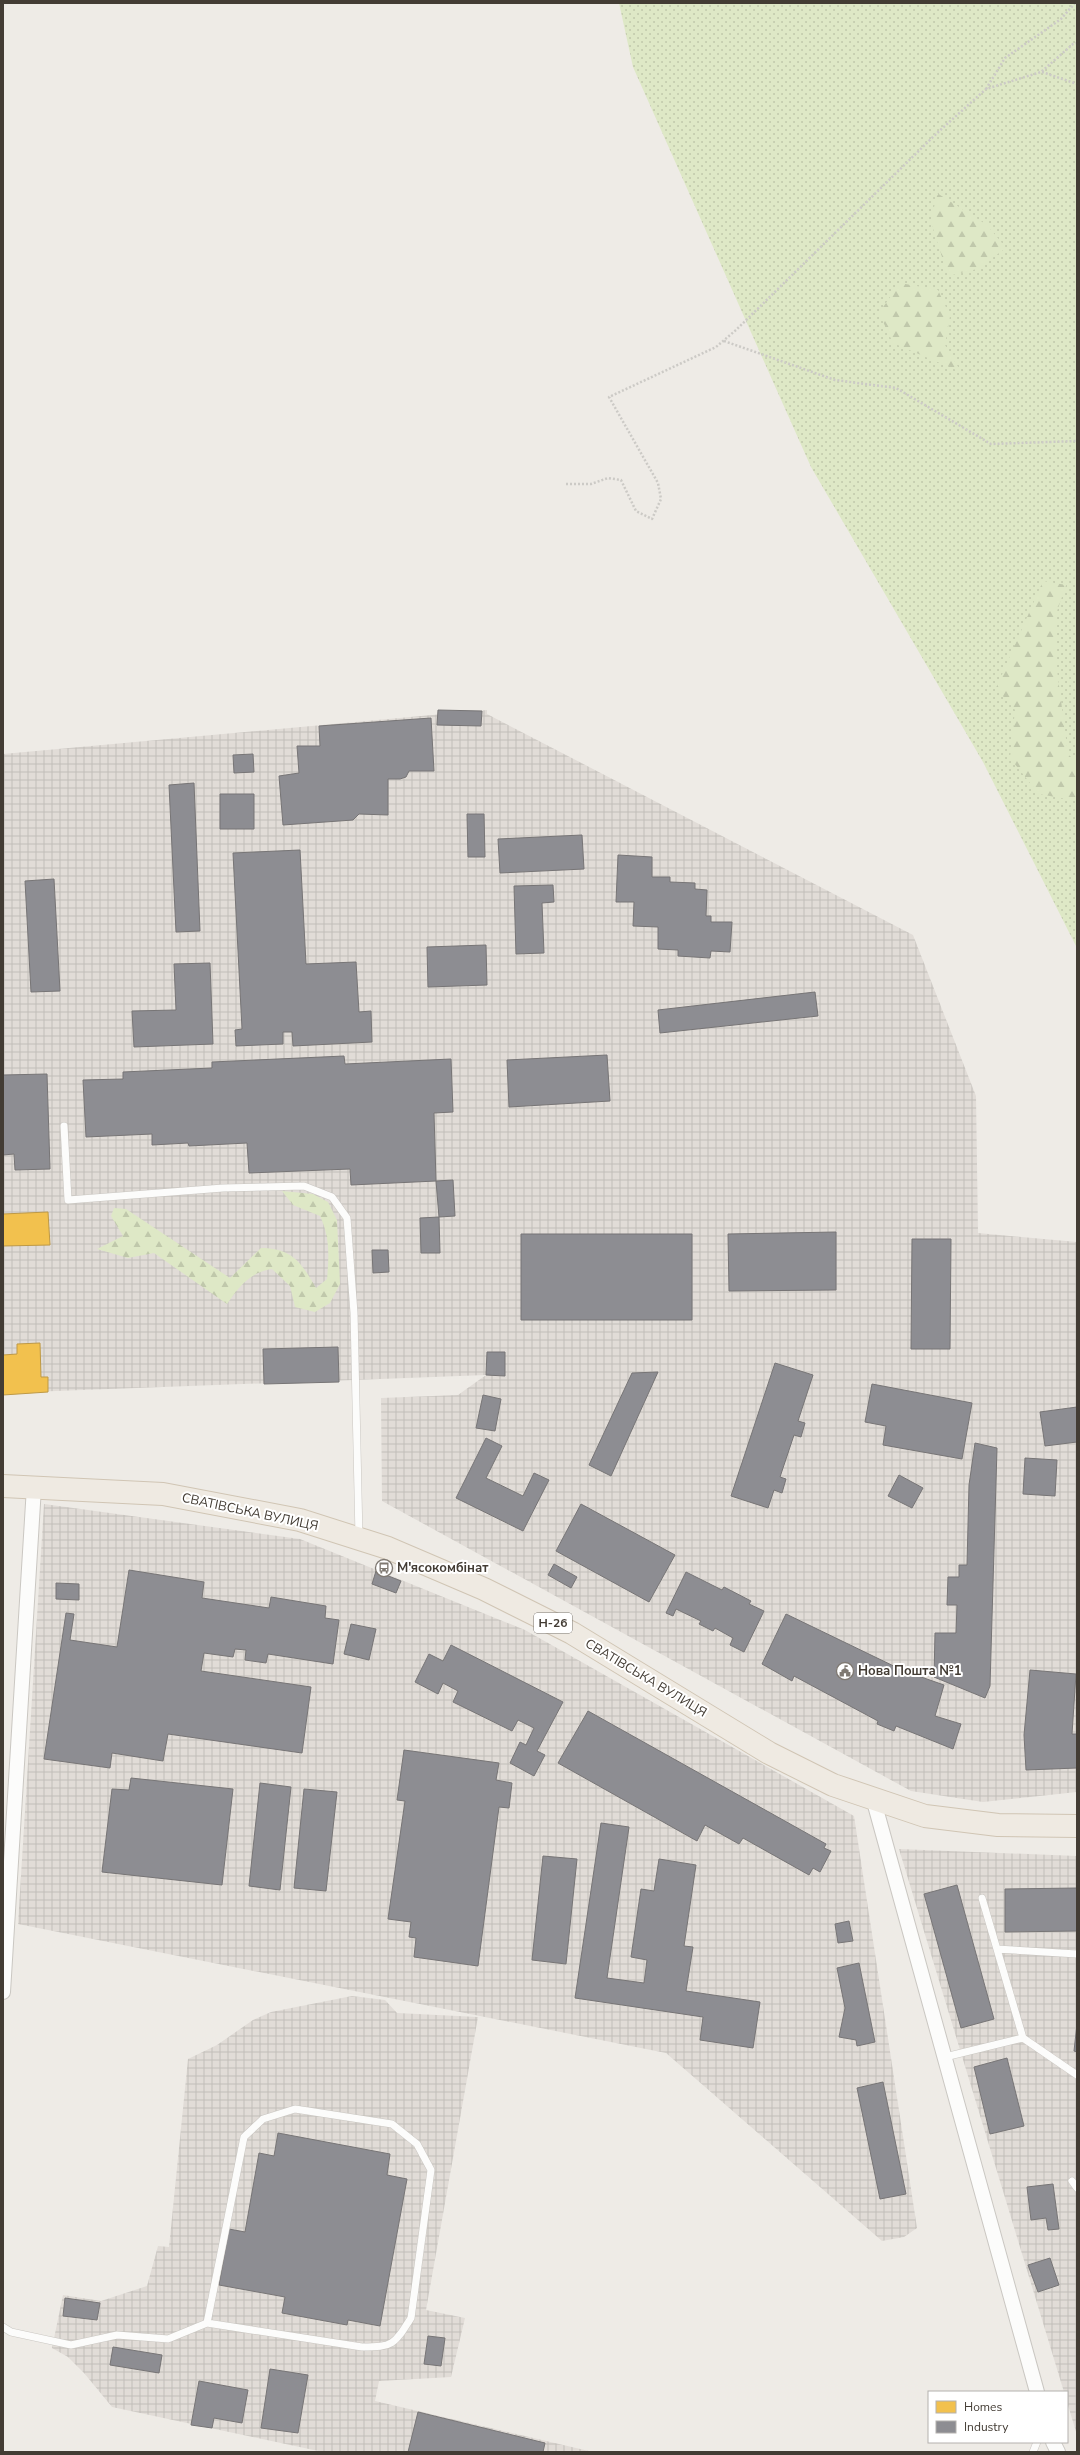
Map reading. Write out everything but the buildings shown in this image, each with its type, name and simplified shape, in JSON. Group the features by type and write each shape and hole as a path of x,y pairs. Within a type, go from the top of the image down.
{"main road":[{"name":"СВАТІВСЬКА ВУЛИЦЯ","path":"3,1486 163,1494 300,1520 388,1548 484,1589 572,1633 769,1753 833,1785 925,1816 998,1825 1077,1826"}],"street":[{"path":"3,1992 34,1487"},
{"path":"873,1798 1037,2391"},
{"path":"1054,2443 1058,2452"}],"lane":[{"path":"64,1126 68,1200 223,1188 304,1186 332,1197 348,1218 354,1313 359,1539"},
{"path":"982,1898 1023,2038 1077,2076"},
{"path":"997,1949 1077,1954"},
{"path":"944,2057 1023,2038"},
{"path":"3,2327 10,2332 71,2345 117,2335 168,2339 207,2323 362,2347 386,2347 400,2336 412,2318 431,2170 417,2144 392,2124 295,2109 263,2119 244,2137 207,2323"},
{"path":"1072,2181 1077,2188"}],"path":[{"path":"566,484 591,484 608,478 621,480 636,511 652,519 661,499 658,483 610,397 716,346 723,341 936,134 986,90 1005,58 1061,19 1075,3"},
{"path":"986,90 1041,72 1077,43"},
{"path":"1041,72 1077,84"},
{"path":"723,341 836,380 896,388 991,444 1077,441"}],"shaded area":[{"path":"487,710 487,714 913,935 976,1096 978,1233 1077,1242 1077,1792 983,1802 911,1791 382,1501 381,1398 458,1395 486,1375 3,1393 3,754"},
{"path":"44,1504 300,1539 525,1630 854,1816 917,2228 904,2237 882,2241 666,2053 18,1924"},
{"path":"899,1849 1077,1856 1077,2435 1068,2405 1068,2391 1064,2391"},
{"path":"352,1996 385,2000 397,2013 478,2017 426,2310 465,2318 451,2377 379,2381 375,2401 593,2452 323,2452 112,2407 84,2373 68,2357 52,2348 63,2295 101,2301 147,2286 158,2246 169,2247 188,2059 217,2045 253,2020 271,2012"}],"green space":[{"path":"619,3 1077,3 1077,948 983,762 811,467 633,67"},
{"path":"937,193 987,225 1006,248 977,269 948,276 931,222"},
{"path":"900,283 938,290 950,316 945,345 961,372 893,343 879,313"},
{"path":"1043,581 1066,585 1055,617 1055,655 1068,754 1077,763 1077,801 1039,794 1010,758 1015,710 996,688"},
{"path":"282,1191 313,1194 328,1202 337,1220 340,1284 330,1303 315,1312 295,1307 290,1286 272,1269 257,1273 251,1277 241,1286 227,1304 154,1253 128,1258 97,1249 123,1236 111,1216 114,1208 126,1209 230,1278 261,1248 272,1249 289,1254 295,1259 301,1265 316,1288 327,1279 328,1247 326,1231 320,1216 293,1205"}],"place":[{"name":"М'ясокомбінат","path":"384,1568"},
{"name":"Нова Пошта №1","path":"845,1671"}]}
